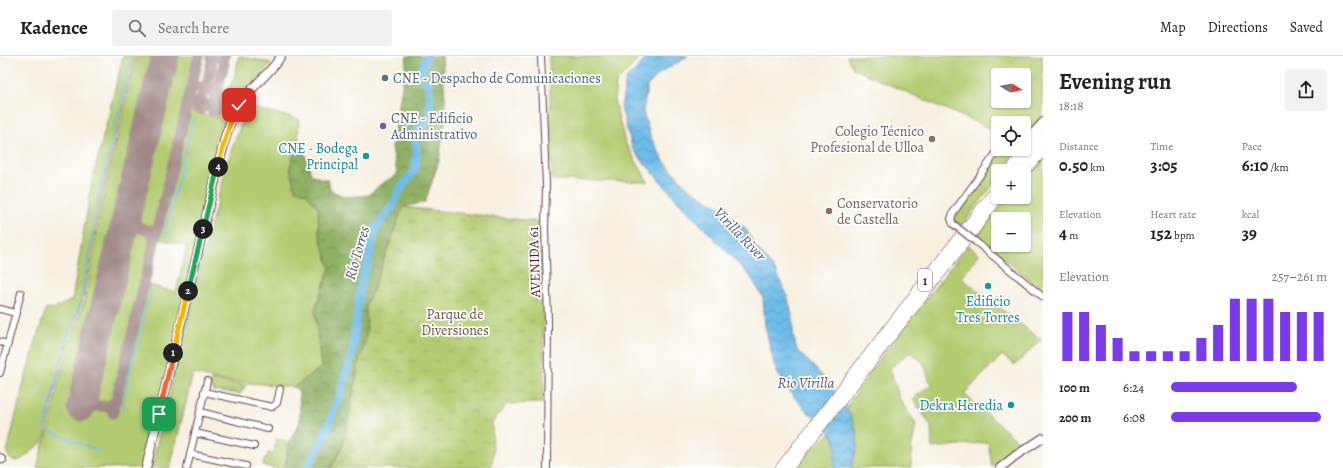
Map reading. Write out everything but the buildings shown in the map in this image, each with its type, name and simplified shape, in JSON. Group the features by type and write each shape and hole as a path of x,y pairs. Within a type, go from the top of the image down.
{"highway":[{"path":"1017,164 1043,127"},
{"path":"1019,164 1043,138"},
{"path":"1031,165 1043,152"},
{"name":"1","path":"780,468 793,457 855,377 991,195"},
{"name":"1","path":"855,377 974,231 994,204"},
{"path":"974,231 997,204"},
{"name":"1","path":"789,468 793,457"}],"main road":[{"path":"146,468 226,134 239,105 281,56"},
{"path":"1000,468 1015,456 1043,438"}],"street":[{"name":"AVENIDA 61","path":"541,56 546,186 545,230 548,320 547,468"},
{"path":"1031,134 1043,121"},
{"path":"994,156 953,213 951,219 953,224 1043,296"},
{"path":"0,373 21,293"},
{"path":"0,309 16,314"},
{"path":"0,342 8,344"},
{"path":"187,468 207,381"},
{"path":"204,392 272,407 277,403 280,389"},
{"path":"200,412 268,428"},
{"path":"195,433 254,446"},
{"path":"190,454 246,466"}],"green space":[{"path":"123,56 135,56 100,204 82,302 67,341 46,435 41,443 22,459 16,461 12,460 9,458 7,452 25,378 46,308 53,309 72,300 92,182"},
{"path":"137,56 156,56 71,407 85,410 111,410 109,414 116,416 148,285 176,292 187,246 159,239 189,111 217,118 221,102 234,78 239,56 271,63 237,103 143,468 37,468 43,445 49,431 59,381 69,342 84,303 102,204"},
{"path":"175,56 195,56 155,224 146,226 136,222 136,218"},
{"path":"407,56 442,56 446,113 439,161 425,202 403,207 373,290 366,304 367,332 342,448 331,468 285,468 288,457 289,441 300,422 299,392 294,387 321,367 315,309 330,268 319,233 318,208 306,193 295,190 290,168 298,138 307,159 311,174 322,179 327,179 331,191 347,197 369,195 381,184 395,176 397,173 392,147"},
{"path":"549,56 641,56 616,83 614,100 625,142 648,182 552,180"},
{"path":"847,56 1043,56 1043,113 1031,128 1031,116 991,116 991,129 853,68"},
{"path":"248,108 299,119 298,138 290,168 319,208 319,233 330,268 315,309 321,367 294,387 217,380 193,373 170,468 151,468 207,239 231,150"},
{"path":"1000,156 1015,156 1008,164 994,164"},
{"path":"1043,158 1043,290 996,252 1031,252 1031,212 997,212 1003,204 1031,204 1031,171"},
{"path":"991,168 991,187 963,224 959,224 954,220"},
{"name":"Parque de Diversiones","path":"403,207 542,222 544,403 507,404 492,423 493,457 491,468 331,468 342,448 367,332 366,304 373,290"},
{"path":"991,219 991,248 977,236"},
{"path":"136,230 148,234 151,238 113,397 106,403 93,403 91,401 132,234 133,231"},
{"path":"968,245 979,254 961,278 1041,340 1015,365 1002,355 964,394 1020,443 992,467 988,442 932,448 931,426 913,399 931,385 924,363 910,352 890,368 900,400 916,424 911,450 911,468 851,468 855,451 856,437 853,424 846,408 879,359"},
{"path":"211,380 246,385 240,394 213,391 211,388"},
{"path":"831,433 836,443 834,468 794,468 803,456"},
{"path":"276,439 289,441 285,468 271,468 263,465 268,453 274,454"}],"water":[{"name":"Río Virilla","path":"649,56 688,56 660,73 647,86 643,112 651,138 664,161 687,187 717,206 745,228 757,248 775,270 787,295 793,319 793,335 797,350 831,386 850,415 857,433 857,448 851,468 834,468 836,443 831,433 792,395 776,371 765,326 763,297 750,276 679,202 633,150 621,108 626,79"}],"waterway":[{"path":"44,429 66,341 80,304 97,203 131,56"},
{"name":"Río Torres","path":"308,468 325,435 340,395 352,353 361,284 375,230 390,210 399,191 414,171 417,154 415,133 429,119 429,86 421,73 427,56"},
{"path":"164,237 193,120"},
{"path":"123,411 127,383 151,290"},
{"path":"51,432 102,452"}],"taxiway":[{"path":"113,413 199,56"},
{"path":"201,101 203,92 201,88 205,87 207,84 212,60 211,56"},
{"path":"213,104 215,96 213,91 218,88 224,63 222,58 225,56"},
{"path":"191,89 196,86 218,92 218,105 215,111 212,111"},
{"path":"200,101 203,102 204,105 203,108 200,109 197,108 196,105 197,102 200,101"},
{"path":"127,213 132,224 147,230 155,238"},
{"path":"123,232 130,226 134,226"},
{"path":"84,393 85,400 90,405 109,407 116,401"}],"runway":[{"path":"81,407 165,56"}],"place":[{"name":"CNE - Despacho de Comunicaciones","path":"385,78"},
{"name":"CNE - Edificio Administrativo","path":"383,126"},
{"name":"Colegio Técnico Profesional de Ulloa","path":"932,139"},
{"name":"CNE - Bodega Principal","path":"366,156"},
{"name":"Conservatorio de Castella","path":"829,211"},
{"name":"Edificio Tres Torres","path":"988,286"},
{"name":"Dekra Heredia","path":"1011,405"}],"route":[{"path":"159,414 226,134 239,105"}],"water label":[{"name":"Virilla River","path":"740,234"}]}
